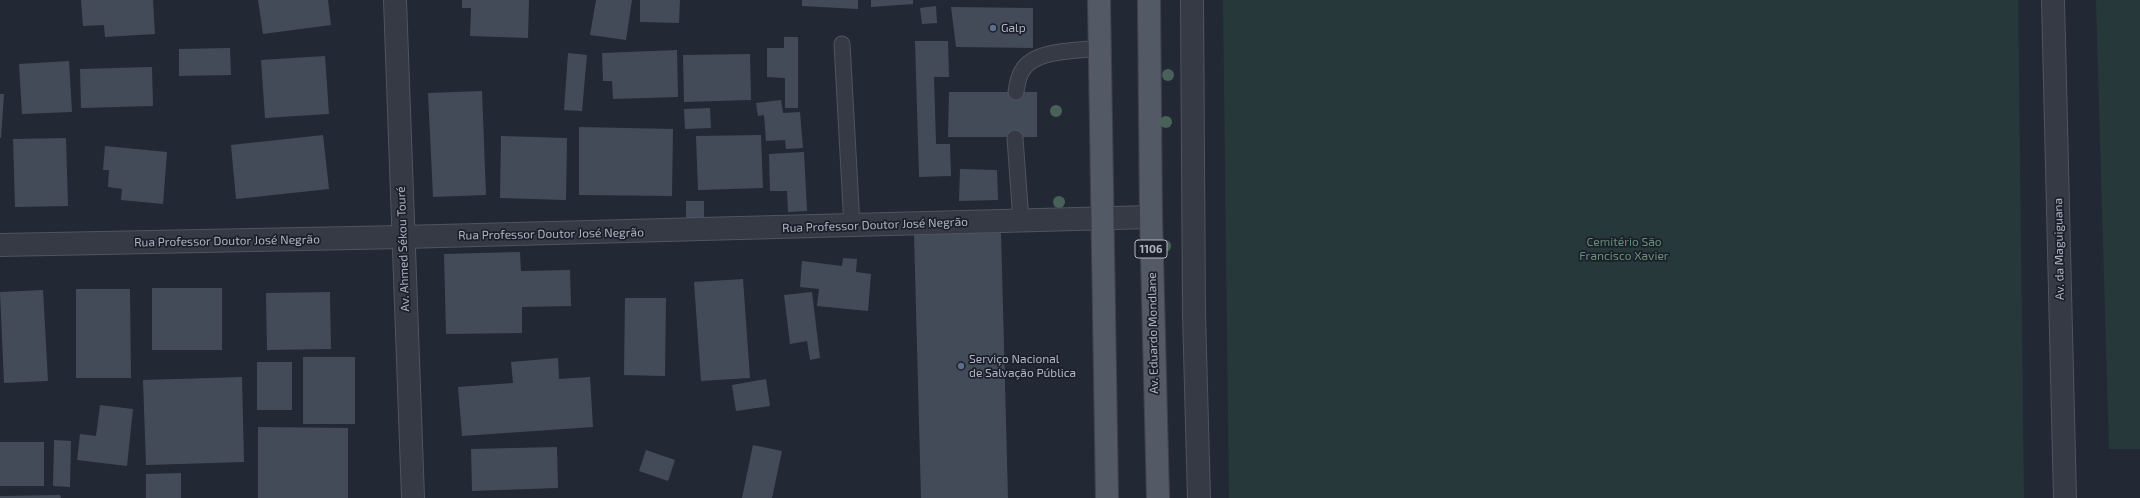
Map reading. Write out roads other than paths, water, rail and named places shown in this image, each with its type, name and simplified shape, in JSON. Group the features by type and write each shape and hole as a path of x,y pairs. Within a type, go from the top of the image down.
{"main road":[{"path":"1099,0 1107,498"},
{"name":"Av. Eduardo Mondlane","path":"1149,0 1151,217 1158,498"}],"street":[{"name":"Av. Ahmed Sékou Touré","path":"394,0 413,498"},
{"path":"1192,0 1194,306 1199,498"},
{"name":"Av. da Maguiguana","path":"2053,0 2065,498"},
{"name":"Rua Professor Doutor José Negrão","path":"0,245 403,237 1151,217"}],"lane":[{"path":"842,44 852,226"},
{"path":"1016,92 1021,72 1028,62 1040,56 1100,48"},
{"path":"1015,138 1021,221"}],"place":[{"name":"Galp","path":"993,28"},
{"name":"Serviço Nacional de Salvação Pública","path":"961,366"}],"park label":[{"name":"Cemitério São Francisco Xavier","path":"1624,249"}]}
